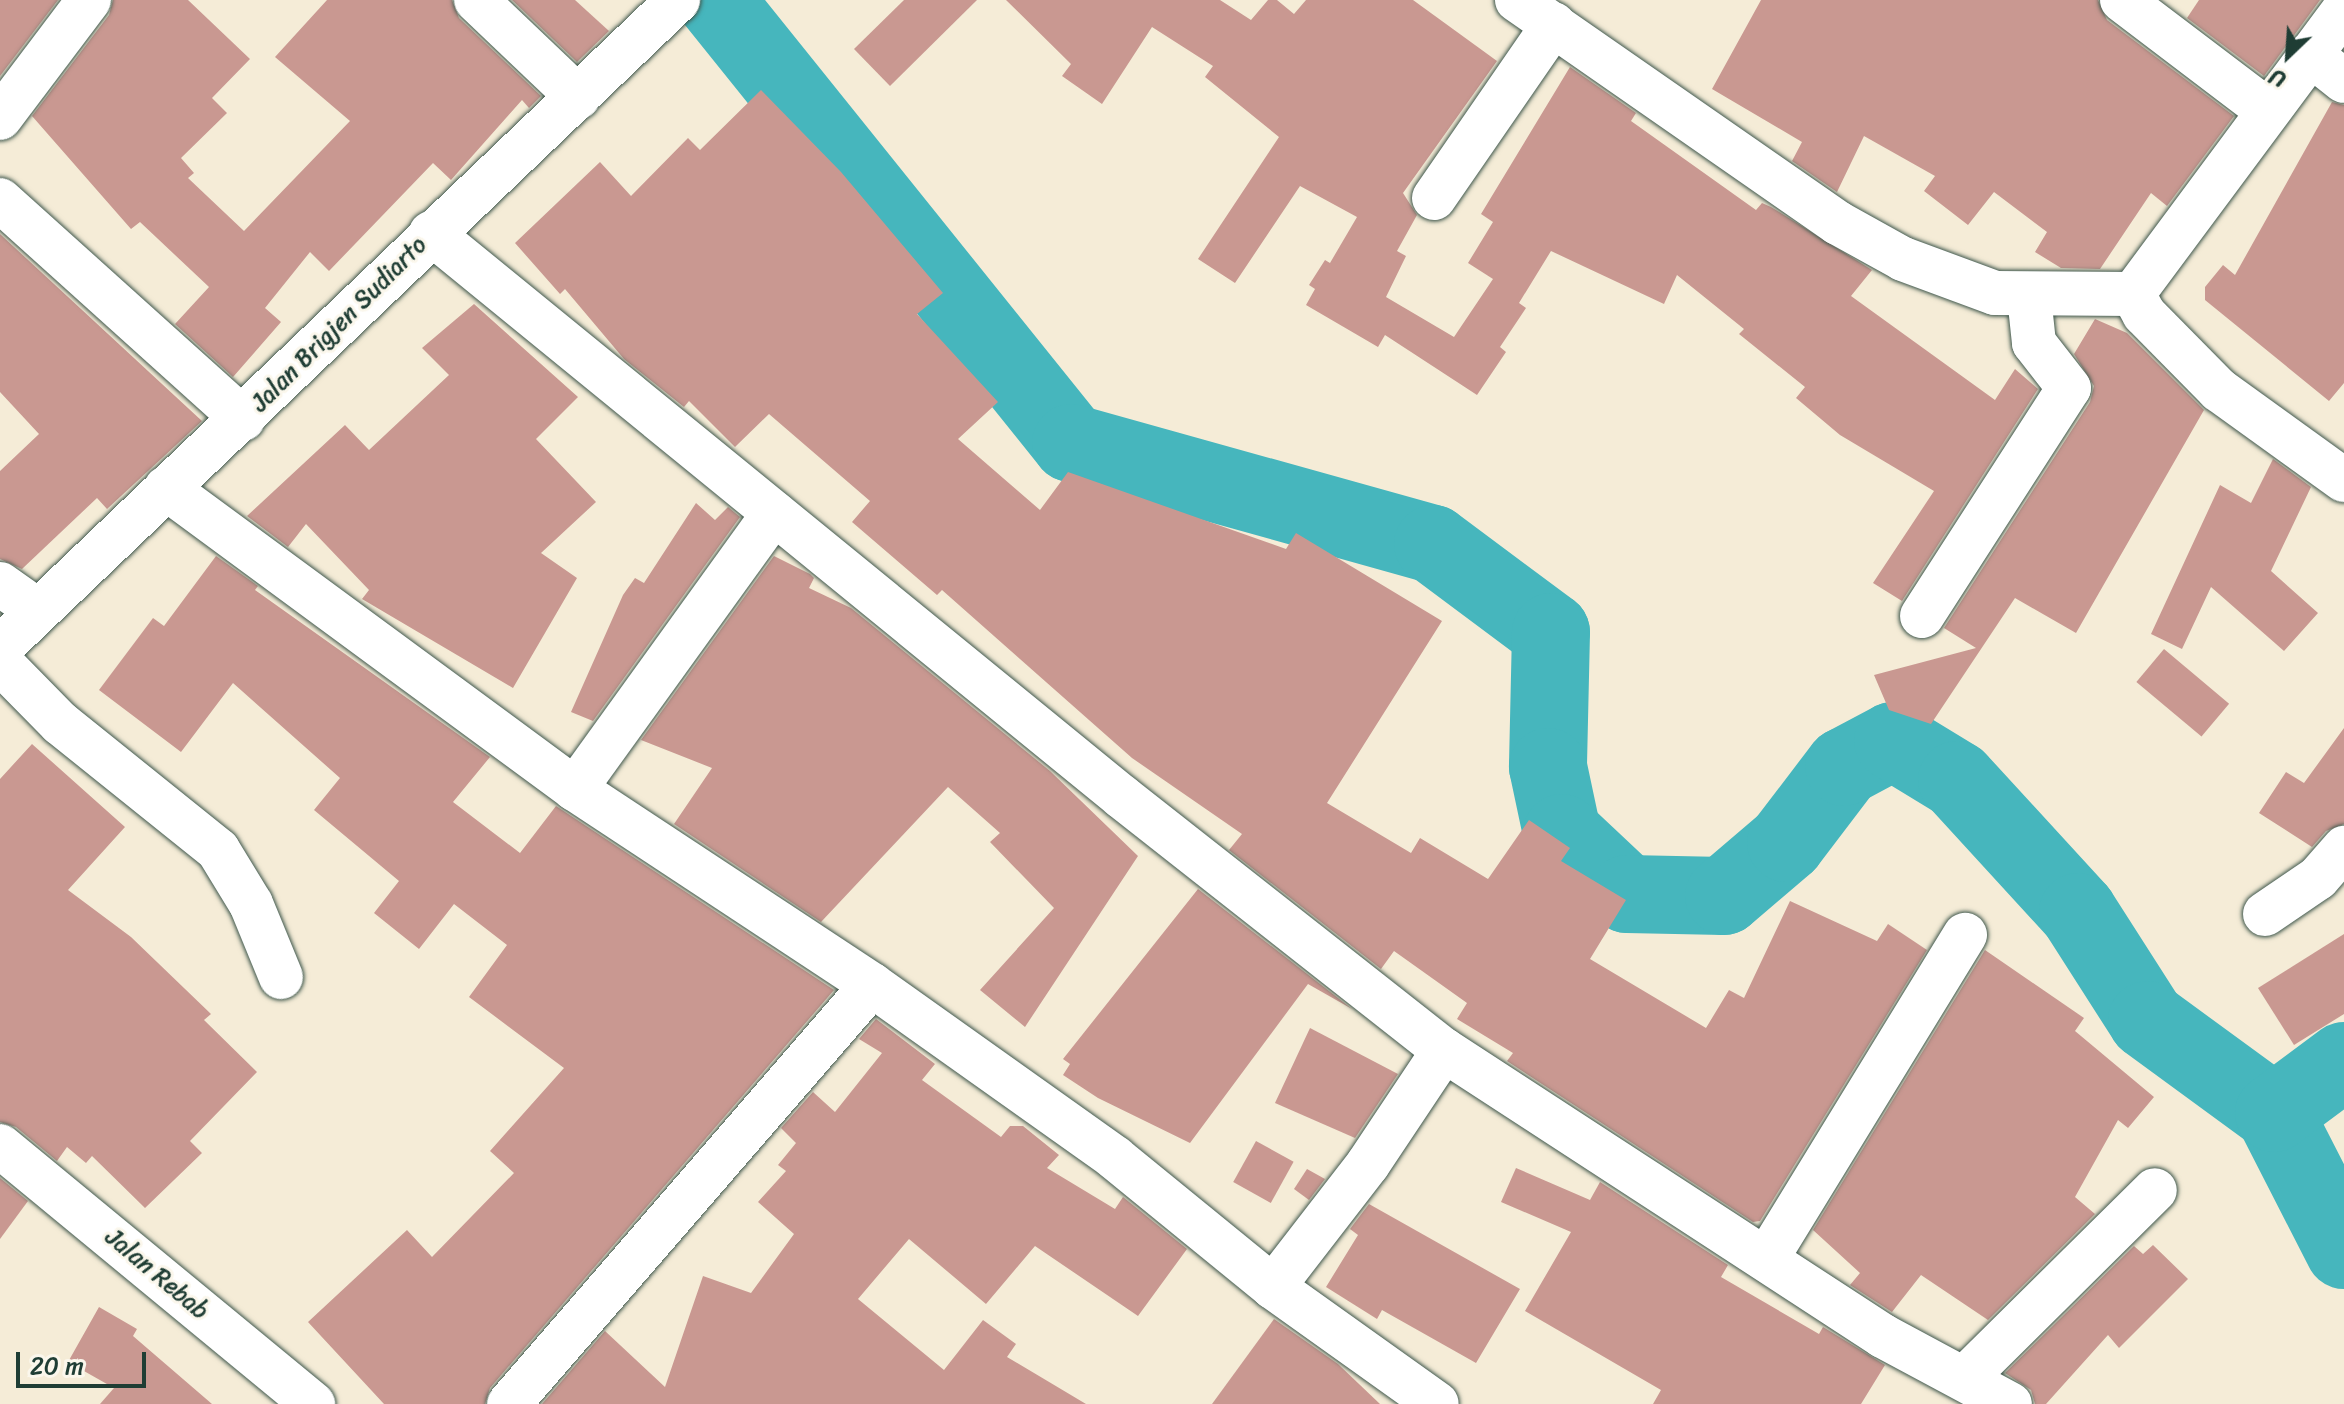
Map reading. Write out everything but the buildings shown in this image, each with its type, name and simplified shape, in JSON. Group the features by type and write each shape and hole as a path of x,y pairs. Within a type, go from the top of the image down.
{"street":[{"path":"0,118 89,0"},
{"path":"476,0 578,97"},
{"name":"Jalan Brigjen Sudiarto","path":"0,648 678,0"},
{"path":"1517,0 1838,223 1903,259 1995,293 2029,296 2133,294"},
{"path":"2122,0 2268,111"},
{"path":"2133,294 2344,10"},
{"path":"1434,198 1554,24"},
{"path":"2310,54 2344,81"},
{"path":"0,200 243,419"},
{"path":"431,233 774,513 1444,1050 1883,1336 2010,1404"},
{"path":"2133,294 2144,314 2219,390 2344,480"},
{"path":"1922,616 2069,388 2034,343 2029,296"},
{"path":"166,488 575,789 872,985 1115,1158 1273,1287 1437,1404"},
{"path":"575,789 774,513"},
{"path":"0,584 37,610"},
{"path":"0,662 60,723 218,850 251,904 281,977"},
{"path":"2265,914 2318,878 2344,848"},
{"path":"1767,1258 1965,935"},
{"path":"509,1404 872,985"},
{"path":"1273,1287 1368,1164 1444,1050"},
{"name":"Jalan Rebab","path":"0,1146 313,1404"},
{"path":"1965,1378 2155,1190"}],"waterway":[{"path":"715,0 1071,443 1433,544 1551,632 1548,767 1562,833 1627,894 1724,896 1786,843 1844,767 1893,741 1957,780 2078,912 2147,1020 2274,1113 2344,1250"},
{"path":"2274,1113 2344,1061"}]}
